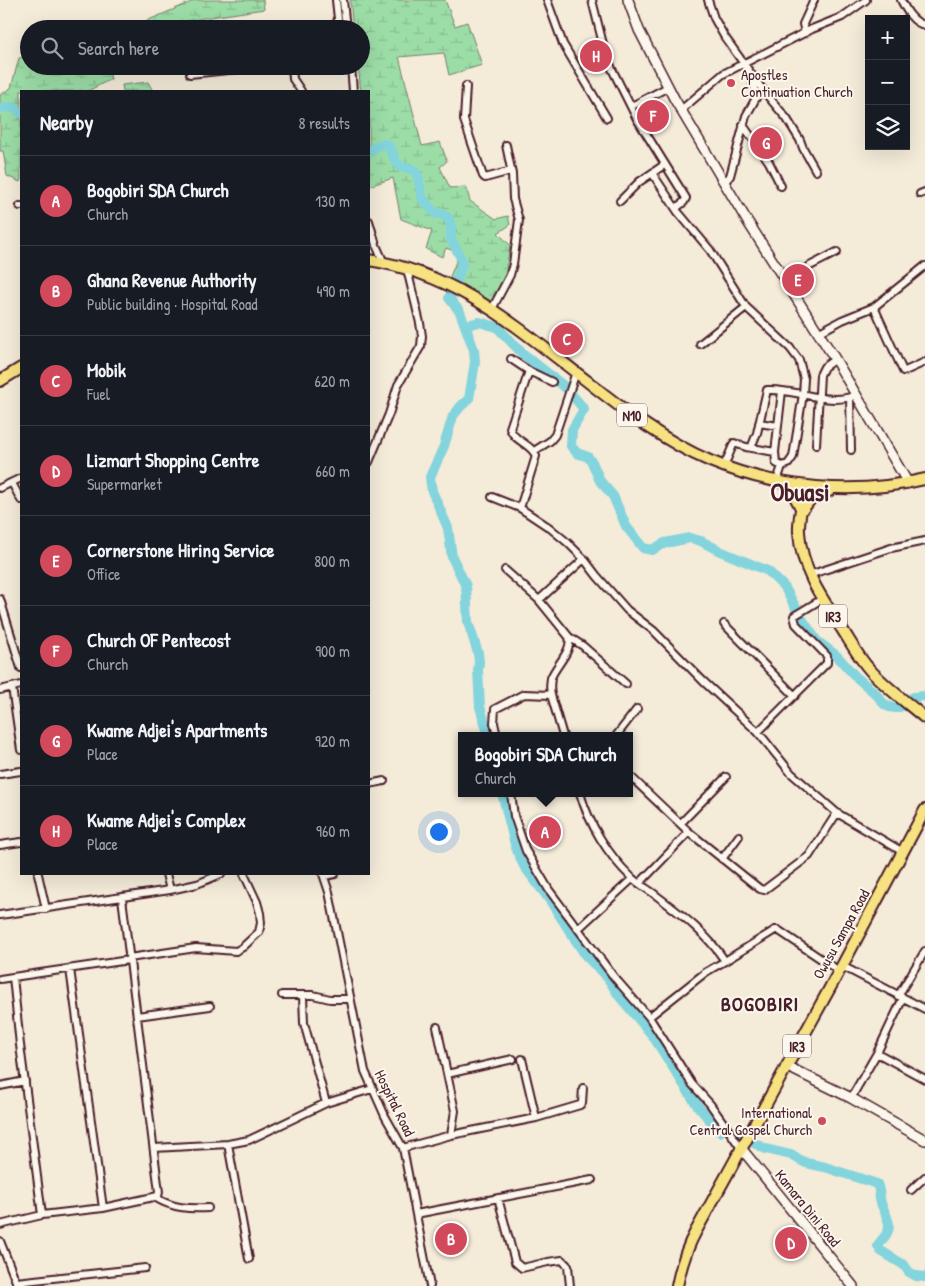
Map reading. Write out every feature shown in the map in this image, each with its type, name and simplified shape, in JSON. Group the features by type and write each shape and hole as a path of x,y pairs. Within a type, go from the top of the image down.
{"main road":[{"name":"N10","path":"370,260 407,269 446,283 492,309 656,432 724,466 806,487 836,489 868,488 925,480"},
{"path":"0,381 20,370"},
{"path":"781,482 794,495 800,511 812,497 836,489"},
{"name":"IR3","path":"806,487 800,511 799,530 800,547 809,575 822,600 869,668 925,718"},
{"name":"Owusu Sampa Road","path":"677,1286 687,1248 925,810"}],"street":[{"path":"336,0 338,20"},
{"path":"343,0 345,20"},
{"path":"547,0 563,44 607,118"},
{"path":"592,0 609,61 637,119 686,198 676,208"},
{"path":"628,0 639,30 681,110 724,183 835,359 853,396 908,483"},
{"path":"708,0 714,18 724,36 769,99 787,119 816,171"},
{"path":"804,33 803,24 814,0"},
{"path":"681,110 719,77 804,33 842,17 866,0"},
{"path":"901,0 907,12 918,22 925,25"},
{"path":"293,75 293,80 300,90"},
{"path":"352,75 353,90"},
{"path":"724,183 729,179 732,172 746,116 756,98 752,75"},
{"path":"466,86 464,120 483,176 485,178 510,171"},
{"path":"632,106 668,87"},
{"path":"744,125 769,162 781,186"},
{"path":"492,309 510,275 519,220 513,199 512,174 506,146"},
{"path":"620,201 664,165"},
{"path":"652,173 701,242 712,253 746,307 790,348 799,360 804,379 793,457 790,463 782,466 776,463 775,452 782,391"},
{"path":"370,224 384,263"},
{"path":"787,283 808,268 837,252"},
{"path":"818,333 842,320 874,307 925,266"},
{"path":"370,460 389,414 398,385 421,346 420,323 407,269"},
{"path":"700,344 746,307"},
{"path":"874,307 903,371 925,362"},
{"path":"511,359 529,371 552,382"},
{"path":"816,445 818,396 822,370 835,359"},
{"path":"520,508 536,456 534,451 517,439 510,428 529,371"},
{"path":"534,451 550,441 555,435 576,372"},
{"path":"751,448 767,390 833,399 853,396"},
{"path":"851,450 853,396"},
{"path":"759,423 778,426"},
{"path":"724,466 734,443 775,452"},
{"path":"781,482 782,466"},
{"path":"0,488 20,479"},
{"path":"12,483 20,498"},
{"path":"492,497 520,508 550,528 584,559 596,576 628,610 654,631 710,688 758,732 791,773 837,813 903,852"},
{"path":"809,575 881,550 925,541"},
{"path":"539,600 584,559"},
{"path":"505,570 539,600 569,637 583,646 626,684"},
{"path":"0,599 20,665"},
{"path":"758,732 827,662 828,658 796,624 794,616 822,600"},
{"path":"724,624 795,696"},
{"path":"563,732 551,695 551,679 568,648 569,637"},
{"path":"0,690 20,686"},
{"path":"12,687 20,743"},
{"path":"496,732 494,713 498,707 524,694 551,695"},
{"path":"619,732 637,709"},
{"path":"0,774 20,771"},
{"path":"681,823 726,777"},
{"path":"633,779 689,832 760,890 764,890 809,856 837,813"},
{"path":"370,784 384,782"},
{"path":"512,797 514,816 526,851 549,890 614,977 649,1018 692,1084 710,1104 741,1148"},
{"path":"582,797 604,844 632,879 666,902 708,940 724,961"},
{"path":"640,883 689,832"},
{"path":"722,859 739,836"},
{"path":"0,845 20,842"},
{"path":"38,875 46,909"},
{"path":"166,875 170,890"},
{"path":"0,915 170,890 197,884 219,875"},
{"path":"0,979 196,948 236,951 259,932 260,923 259,908 244,875"},
{"name":"Hospital Road","path":"324,875 365,1071 372,1089 403,1148 430,1286"},
{"path":"578,928 632,879"},
{"path":"122,898 160,1192 156,1198"},
{"path":"649,1018 711,969 754,942 778,930 840,968 925,1009"},
{"path":"850,1098 877,1052 901,997 925,951"},
{"path":"70,969 103,1208"},
{"path":"13,976 42,1215"},
{"path":"282,995 313,995 330,999 350,999"},
{"path":"303,996 304,1023 326,1103"},
{"path":"137,1016 210,1006"},
{"path":"437,1027 455,1111 451,1134"},
{"path":"877,1052 925,1079"},
{"path":"448,1074 512,1059"},
{"path":"522,1059 536,1118"},
{"path":"786,1066 850,1098 925,1140"},
{"path":"0,1086 25,1081"},
{"path":"403,1148 451,1134 536,1118 580,1105 582,1103 583,1088"},
{"path":"154,1148 228,1144 249,1140 326,1103 372,1089"},
{"path":"228,1144 249,1259"},
{"name":"Kamara Dini Road","path":"741,1148 844,1281 853,1286"},
{"path":"911,1190 925,1177"},
{"path":"416,1214 592,1180"},
{"path":"0,1225 42,1215 103,1208 156,1198 173,1206 188,1209 208,1208"},
{"path":"498,1198 515,1262 518,1266 522,1268 562,1260 568,1266 570,1286"},
{"path":"0,1241 17,1284 145,1268"}],"green space":[{"path":"196,0 263,0 264,9 192,20 149,20"},
{"path":"350,0 445,0 455,26 467,22 482,65 449,75 444,53 399,57 422,146 440,142 447,161 440,167 450,188 466,187 470,201 496,219 508,216 510,225 498,233 510,245 505,276 490,303 449,279 457,259 454,251 446,248 442,257 426,249 432,231 401,219 393,178 370,186 370,90 361,90 359,75 370,75 370,20 352,20"},
{"path":"19,58 20,75 110,75 111,79 90,90 20,90 20,182 7,176 3,151 0,151 0,95 11,88"},
{"path":"148,82 152,90 123,90 122,85"}],"waterway":[{"path":"0,108 13,107 20,112"},
{"path":"370,150 379,145 387,144 398,165 414,170 418,176 422,198 435,213 444,215 449,219 451,239 461,258 462,265 456,283"},
{"path":"451,294 449,298 460,312 474,350 475,362 469,399 453,416 444,446 430,477 432,491 448,528 452,557 466,586 468,622 478,653 480,707 488,732"},
{"path":"466,328 471,324 479,322 497,327 522,353 566,388"},
{"path":"572,395 584,409 572,430 571,446 577,453 588,457 592,462 600,481 613,496 626,526 643,548 652,550 665,543 690,538 701,541 768,571 785,588 817,641 837,656 884,704 896,708 902,706"},
{"path":"910,699 925,696"},
{"path":"503,797 516,848 524,866 549,899 586,956 607,977 620,997 653,1036 697,1105 720,1132"},
{"path":"734,1132 740,1135"},
{"path":"752,1142 766,1149 791,1155 806,1163 825,1167 877,1184 889,1226 885,1237 878,1246 881,1251 904,1265 909,1272 916,1276 925,1277"}],"place":[{"name":"Kwame Adjei's Complex","path":"596,56"},
{"name":"Apostles Continuation Church","path":"731,83"},
{"name":"Church OF Pentecost","path":"653,116"},
{"name":"Kwame Adjei's Apartments","path":"766,143"},
{"name":"Cornerstone Hiring Service","path":"798,280"},
{"name":"Mobik","path":"567,339"},
{"name":"Bogobiri SDA Church","path":"545,832"},
{"name":"International Central Gospel Church","path":"822,1121"},
{"name":"Ghana Revenue Authority","path":"451,1239"},
{"name":"Lizmart Shopping Centre","path":"791,1243"}],"district":[{"name":"Obuasi","path":"800,492"},
{"name":"BOGOBIRI","path":"760,1003"}]}
